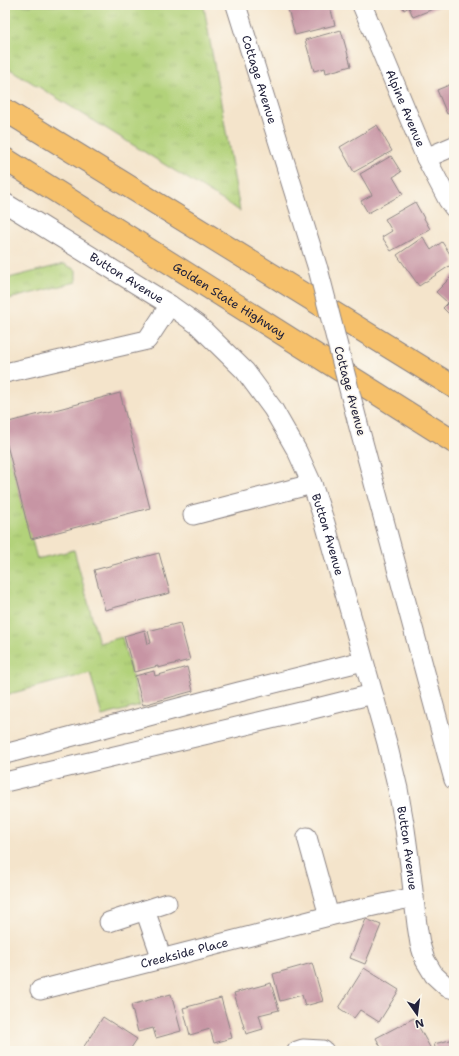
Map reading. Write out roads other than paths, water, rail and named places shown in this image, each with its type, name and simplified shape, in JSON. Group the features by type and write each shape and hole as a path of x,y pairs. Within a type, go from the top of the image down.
{"highway":[{"path":"5,110 454,387"},
{"name":"Golden State Highway","path":"5,159 454,442"}],"street":[{"name":"Cottage Avenue","path":"236,5 318,268 357,420 454,780"},
{"name":"Alpine Avenue","path":"362,5 426,158 448,200 454,208"},
{"path":"426,158 454,146"},
{"name":"Button Avenue","path":"5,203 170,305 198,325 244,371 273,409 297,451 312,484 325,523 387,743 398,789 409,857 420,944 425,960 434,975 447,987 454,989"},
{"path":"5,373 147,340 170,305"},
{"path":"193,515 312,484"},
{"path":"5,754 363,661"},
{"path":"5,782 373,694"},
{"path":"307,837 329,916"},
{"name":"Creekside Place","path":"40,990 329,916 414,898"},
{"path":"109,922 167,903"},
{"path":"145,910 162,959"},
{"path":"297,1051 303,1049 324,1051"}]}
